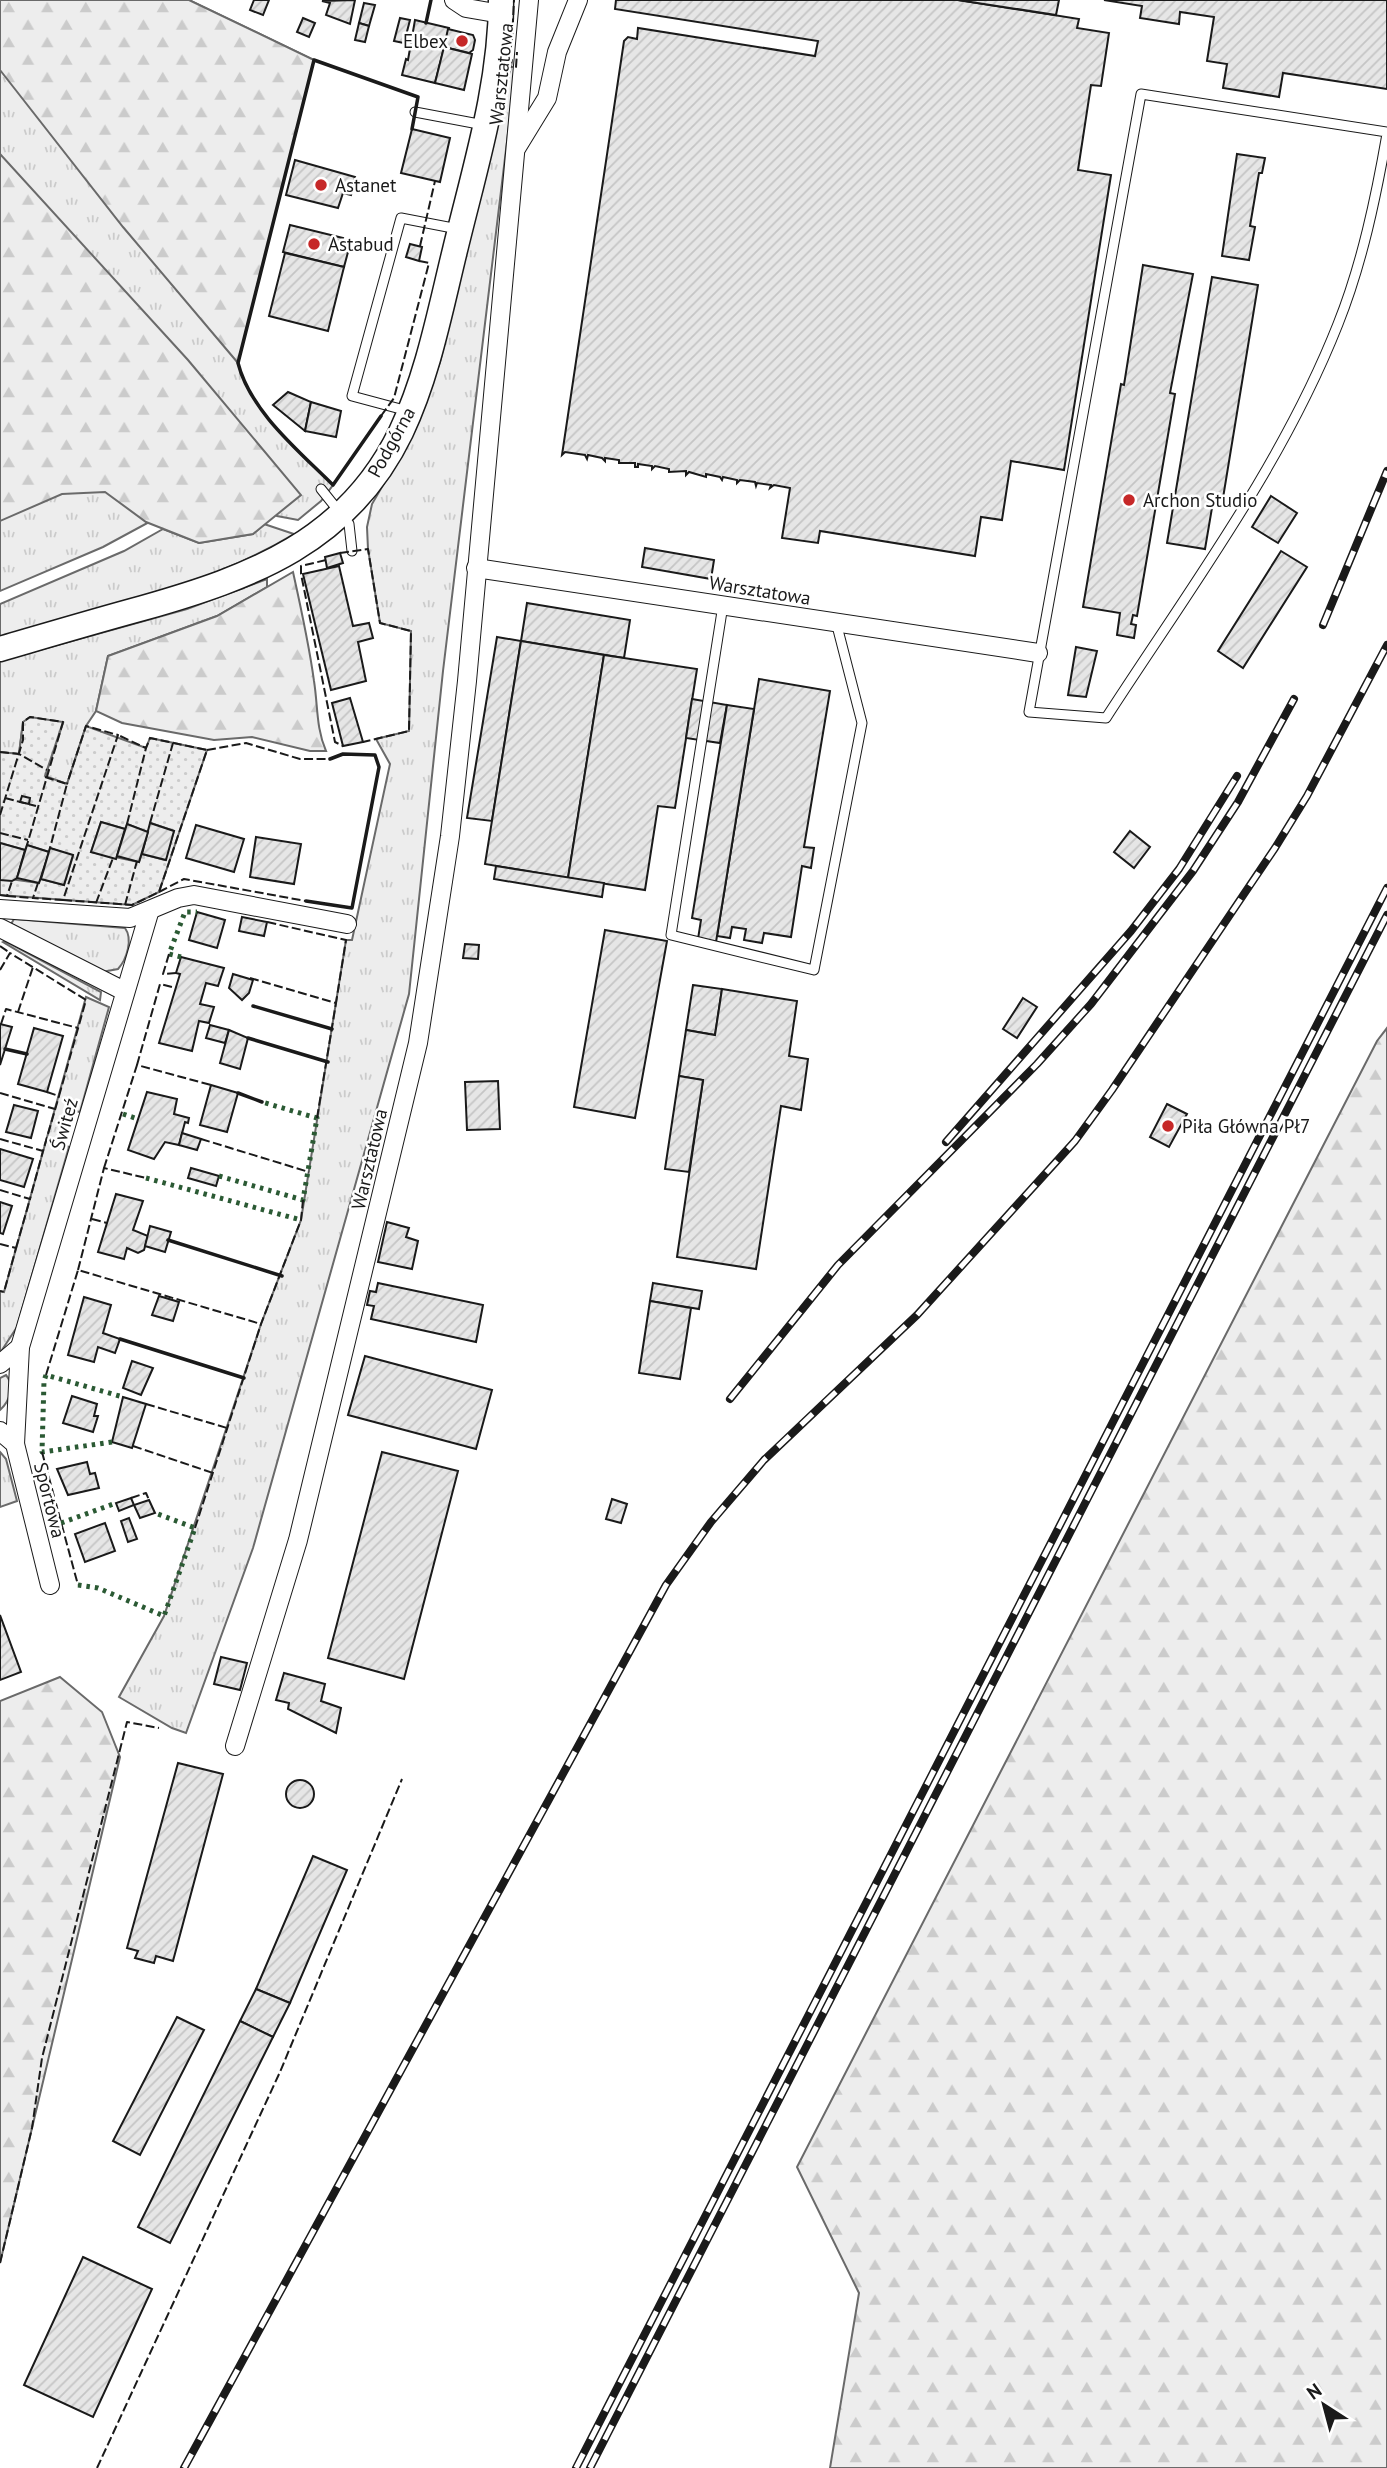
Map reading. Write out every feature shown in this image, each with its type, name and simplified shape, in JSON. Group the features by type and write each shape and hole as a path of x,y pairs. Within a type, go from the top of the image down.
{"street":[{"path":"454,0 466,8 501,7"},
{"name":"Warsztatowa","path":"235,1746 298,1540 418,1043 450,836 514,151 522,90 528,0"},
{"name":"Warsztatowa","path":"514,151 547,98 557,52 578,0"},
{"name":"Podgórna","path":"0,649 247,575 299,548 342,513 382,465 410,411 430,348 485,126 499,49 501,7"},
{"name":"Warsztatowa","path":"476,568 1038,653"},
{"path":"0,909 130,918 149,913 178,898 194,895 347,923"},
{"name":"Świteź","path":"15,1444 20,1347 149,913"},
{"path":"0,928 124,991"},
{"path":"0,1364 20,1347"},
{"name":"Sportowa","path":"0,1431 15,1444 50,1585"}],"lane":[{"path":"1141,94 1387,133 1377,194 1339,324 1276,455 1106,718 1029,712 1038,653 1141,94"},
{"path":"415,112 485,126"},
{"path":"410,411 352,396 393,245 401,218 460,229"},
{"path":"321,489 349,524 352,551"},
{"path":"723,606 671,935 814,970 862,723 835,622"}],"green space":[{"path":"0,0 189,0 314,60 238,363 244,381 264,414 333,485 321,501 298,520 277,516 266,506 151,521 103,547 0,591"},
{"path":"0,0 189,0 314,60 238,363 123,227 0,70"},
{"path":"511,67 516,67 443,671 409,994 253,1548 186,1733 172,1728 119,1697 164,1616 261,1324 301,1220 346,940 352,940 390,764 376,739 409,731 411,631 380,623 367,527 372,504 415,430 440,362"},
{"path":"0,154 188,360 301,495 253,534 199,543 146,522 105,492 62,494 0,521"},
{"path":"264,524 294,534 260,553 188,583 0,637 0,604 124,551 163,529 199,543 253,534"},
{"path":"293,572 310,653 319,725 326,751 310,751 252,737 214,740 122,723 96,711 108,656 217,616"},
{"path":"267,579 267,587 217,616 108,656 96,711 86,726 67,784 45,777 63,723 23,722 19,754 0,752 0,661 187,609"},
{"path":"30,717 63,722 45,776 67,784 86,726 146,748 150,738 207,750 159,892 132,905 0,895 0,880 3,878 38,883 41,879 64,885 73,856 50,848 49,852 27,845 25,850 0,843 0,752 19,754 23,722","holes":["101,822 125,829 127,824 148,832 151,823 174,831 165,860 142,854 139,862 91,852"]},
{"path":"14,919 125,928 129,938 126,955 118,969 102,972 11,924"},
{"path":"3,942 101,992 100,1000"},
{"path":"86,997 109,1007 80,1112 70,1110 60,1144 69,1147 17,1327 0,1353 0,1291 4,1292"},
{"path":"1387,1028 1387,2468 830,2468 859,2293 797,2167 1377,1041"},
{"path":"6,1375 10,1393 0,1410 0,1378"},
{"path":"0,1452 6,1459 17,1501 0,1507"},
{"path":"60,1677 102,1712 120,1757 0,2263 0,1701"}],"building":[{"path":"254,0 269,0 263,15 250,10"},
{"path":"355,0 350,24 326,15 330,3 322,1"},
{"path":"616,0 958,0 1079,19 1077,28 1109,33 1101,86 1091,85 1078,170 1111,175 1064,470 1011,461 1002,520 981,517 975,556 820,531 818,543 782,538 790,488 774,485 770,488 771,485 757,483 756,486 755,482 740,480 737,483 737,480 723,477 722,480 720,477 706,474 706,477 689,472 686,475 686,471 669,472 669,469 655,466 652,469 652,466 638,464 638,467 635,467 635,463 619,463 619,460 605,458 605,461 588,455 587,459 585,455 565,452 562,455 624,41 628,37 637,39 638,28 815,56 818,41 615,9"},
{"path":"958,0 1059,0 1056,15"},
{"path":"1104,0 1387,0 1387,89 1283,73 1279,97 1223,88 1227,64 1207,61 1214,17 1180,12 1179,24 1140,18 1142,6"},
{"path":"364,3 375,5 369,26 359,23"},
{"path":"303,18 315,23 309,37 297,32"},
{"path":"400,18 410,20 404,43 394,41"},
{"path":"415,20 449,28 435,83 402,75 406,59 408,60"},
{"path":"359,23 369,26 365,42 355,40"},
{"path":"448,29 473,35 473,50 469,53 444,47"},
{"path":"444,47 472,54 464,90 435,83"},
{"path":"412,129 450,138 440,182 401,173"},
{"path":"1237,154 1265,158 1262,173 1259,173 1250,226 1255,227 1249,260 1222,256"},
{"name":"Astanet","path":"295,160 355,177 351,195 343,193 338,208 286,195"},
{"name":"Astabud","path":"290,225 343,238 340,250 348,252 344,267 283,252"},
{"path":"410,244 422,247 419,261 406,257"},
{"path":"285,253 344,267 328,331 269,316"},
{"name":"Archon Studio","path":"1143,265 1193,274 1170,393 1175,394 1137,616 1133,615 1131,624 1136,625 1134,638 1117,635 1120,613 1083,607"},
{"path":"1212,277 1258,285 1223,498 1214,496 1205,549 1167,543"},
{"path":"288,392 311,402 305,431 273,405"},
{"path":"311,402 341,411 336,437 305,431"},
{"path":"1271,496 1297,513 1278,543 1252,527"},
{"path":"645,548 714,560 711,579 642,567"},
{"path":"1281,551 1307,567 1243,668 1218,651"},
{"path":"340,553 343,563 327,568 325,557"},
{"path":"339,566 353,626 369,623 373,638 358,642 366,681 331,690 303,574"},
{"path":"527,603 630,620 624,658 521,641"},
{"path":"497,637 521,641 492,821 467,818"},
{"path":"521,641 604,655 568,878 485,864"},
{"path":"1076,647 1097,651 1086,697 1068,695"},
{"path":"604,655 697,669 675,808 658,806 645,890 568,878"},
{"path":"759,679 830,691 804,847 814,848 811,868 802,866 791,937 764,933 762,943 744,940 746,929 732,927 730,938 717,936"},
{"path":"350,698 363,742 343,746 332,703"},
{"path":"692,699 727,705 720,743 686,738"},
{"path":"727,705 754,709 716,942 698,939 701,920 692,918"},
{"path":"22,796 30,798 29,804 20,802"},
{"path":"101,822 125,829 116,859 91,852"},
{"path":"150,823 174,831 166,860 142,854"},
{"path":"127,824 148,832 139,862 117,856"},
{"path":"196,825 244,839 234,872 186,858"},
{"path":"1130,831 1150,847 1134,868 1114,852"},
{"path":"256,837 301,844 294,884 250,877"},
{"path":"0,843 25,850 17,878 12,881 0,880"},
{"path":"27,845 49,852 39,883 17,878"},
{"path":"50,848 73,855 64,885 41,879"},
{"path":"496,866 604,883 602,897 494,879"},
{"path":"197,912 225,920 217,948 189,940"},
{"path":"242,917 267,922 264,936 239,931"},
{"path":"605,930 667,941 635,1118 574,1107"},
{"path":"465,944 479,945 478,959 463,958"},
{"path":"181,957 224,968 218,986 206,983 200,1004 214,1007 209,1023 199,1021 192,1051 159,1043 180,974 176,973"},
{"path":"233,974 253,980 249,993 242,1000 229,988"},
{"path":"693,985 722,989 715,1035 686,1030"},
{"path":"722,989 797,1001 789,1056 808,1059 801,1110 781,1106 756,1269 677,1257 703,1080 679,1076 686,1030 715,1035"},
{"path":"1023,998 1037,1007 1017,1038 1003,1029"},
{"path":"0,1024 12,1027 0,1065"},
{"path":"210,1025 229,1030 225,1043 206,1038"},
{"path":"34,1028 63,1036 47,1092 18,1084"},
{"path":"229,1030 248,1038 240,1069 220,1063"},
{"path":"679,1076 703,1080 689,1172 665,1169"},
{"path":"498,1081 500,1129 467,1130 465,1082"},
{"path":"211,1085 238,1093 227,1132 200,1125"},
{"path":"147,1092 177,1099 174,1114 189,1118 188,1123 185,1122 179,1145 165,1142 154,1159 128,1150"},
{"name":"Piła Główna Pł7","path":"1167,1104 1187,1114 1169,1147 1150,1137"},
{"path":"14,1105 38,1111 31,1138 6,1132"},
{"path":"182,1133 201,1139 197,1150 179,1145"},
{"path":"0,1149 33,1159 24,1187 0,1180"},
{"path":"191,1168 219,1176 216,1186 188,1178"},
{"path":"116,1194 143,1201 133,1230 148,1236 144,1250 138,1253 127,1248 124,1259 98,1252"},
{"path":"0,1202 12,1206 3,1234 0,1233"},
{"path":"387,1222 409,1228 406,1237 418,1241 412,1269 378,1262"},
{"path":"150,1226 171,1232 165,1252 145,1246"},
{"path":"378,1283 483,1305 476,1342 371,1319 374,1306 367,1305 370,1291 376,1292"},
{"path":"653,1283 702,1291 699,1309 650,1301"},
{"path":"159,1296 179,1302 173,1321 152,1315"},
{"path":"84,1297 111,1305 103,1333 120,1339 115,1353 98,1347 94,1362 68,1355"},
{"path":"650,1301 691,1308 680,1379 639,1373"},
{"path":"365,1356 492,1390 476,1449 348,1415"},
{"path":"132,1361 153,1368 141,1395 123,1388"},
{"path":"72,1396 97,1404 94,1416 98,1416 93,1432 63,1423"},
{"path":"123,1397 146,1404 132,1448 112,1442"},
{"path":"382,1452 458,1471 404,1679 328,1658"},
{"path":"87,1462 90,1474 95,1473 99,1488 68,1495 57,1469"},
{"path":"131,1498 134,1505 119,1511 116,1503"},
{"path":"612,1499 627,1504 621,1523 606,1519"},
{"path":"149,1500 155,1513 140,1518 134,1505"},
{"path":"129,1518 137,1539 128,1542 121,1521"},
{"path":"105,1523 115,1551 85,1562 75,1534"},
{"path":"0,1615 21,1672 0,1680"},
{"path":"221,1657 247,1663 240,1690 214,1684"},
{"path":"284,1673 325,1684 321,1701 341,1708 336,1733 288,1709 289,1703 276,1700"},
{"path":"178,1763 223,1774 173,1961 156,1956 154,1963 135,1958 138,1951 127,1948"},
{"path":"300,1780 310,1784 314,1794 310,1804 300,1808 290,1804 286,1794 290,1784"},
{"path":"313,1856 347,1870 290,2003 256,1989"},
{"path":"256,1989 290,2003 273,2037 240,2021"},
{"path":"177,2017 204,2030 140,2155 113,2141"},
{"path":"240,2021 273,2037 170,2243 138,2227"},
{"path":"83,2257 152,2289 93,2417 24,2385"}],"railway":[{"path":"1323,625 1387,471"},
{"path":"184,2468 666,1585 711,1522 764,1460 917,1315 1075,1141 1275,848 1307,796 1387,645"},
{"path":"730,1399 838,1265 1037,1064 1091,1004 1193,871 1238,802 1294,699"},
{"path":"946,1142 1131,931 1179,869 1237,776"},
{"path":"576,2468 1387,888"},
{"path":"590,2468 1387,915"}],"hedge":[{"path":"181,957 169,954 185,912 197,912"},
{"path":"219,1176 303,1200 317,1118 262,1102"},
{"path":"123,1114 138,1119"},
{"path":"146,1178 301,1220"},
{"path":"112,1442 42,1452 44,1381 46,1375 123,1397"},
{"path":"61,1523 116,1503"},
{"path":"78,1585 98,1588 164,1616 195,1528 155,1513"}],"fence":[{"path":"512,40 514,0"},
{"path":"512,59 511,67 516,67 517,52"},
{"path":"420,246 435,181"},
{"path":"381,416 394,398 429,263 419,261"},
{"path":"340,553 368,549 380,623 411,631 409,731 363,742"},
{"path":"326,560 301,566 301,574 335,742 343,746"},
{"path":"0,815 23,740 23,722 30,717 63,722 27,845"},
{"path":"38,883 33,898 63,900 118,735 86,726 67,784"},
{"path":"63,900 132,905 159,892 207,750 150,738 146,748 118,735"},
{"path":"150,823 173,743"},
{"path":"207,750 246,743 300,759 330,759"},
{"path":"127,824 146,748"},
{"path":"0,752 19,754 47,770"},
{"path":"45,777 67,784 50,848"},
{"path":"5,798 36,806"},
{"path":"0,833 28,840"},
{"path":"96,903 113,858"},
{"path":"125,905 137,861"},
{"path":"159,892 184,879 306,901"},
{"path":"0,895 7,896 12,881"},
{"path":"7,896 33,898"},
{"path":"250,978 336,1003 346,940 267,922"},
{"path":"0,946 10,953"},
{"path":"0,970 10,953 86,1000 59,1096 47,1092"},
{"path":"169,954 163,974 176,973"},
{"path":"18,1012 33,967"},
{"path":"137,1065 160,984 176,988"},
{"path":"317,1118 336,1003"},
{"path":"1,1024 6,1009 78,1028"},
{"path":"104,1168 137,1065 211,1085"},
{"path":"0,1093 55,1109"},
{"path":"0,1139 43,1151 59,1096"},
{"path":"201,1139 309,1172"},
{"path":"0,1190 30,1199 43,1151"},
{"path":"78,1270 104,1168 146,1178"},
{"path":"16,1248 30,1199"},
{"path":"195,1528 261,1324 301,1220 303,1200"},
{"path":"92,1219 107,1223"},
{"path":"0,1244 16,1248 4,1292 0,1291"},
{"path":"46,1375 78,1270 261,1324"},
{"path":"146,1404 227,1428"},
{"path":"133,1446 213,1473"},
{"path":"42,1452 78,1585"},
{"path":"131,1498 146,1493 149,1500"},
{"path":"0,2263 32,2128 42,2058 127,1722 159,1728"},
{"path":"97,2468 280,2072 402,1779"}],"wall":[{"path":"426,23 431,0"},
{"path":"381,416 333,485 264,414 244,381 238,363 314,60 418,97 412,129"},
{"path":"306,901 352,908 379,767 375,755 343,754 330,759"},
{"path":"253,1006 332,1029"},
{"path":"248,1038 328,1062"},
{"path":"5,1049 27,1054"},
{"path":"238,1093 262,1102"},
{"path":"168,1240 282,1276"},
{"path":"120,1339 244,1378"}],"place":[{"name":"Elbex","path":"462,41"},
{"name":"Astanet","path":"321,185"},
{"name":"Astabud","path":"314,244"},
{"name":"Archon Studio","path":"1129,500"},
{"name":"Piła Główna Pł7","path":"1168,1126"}]}
